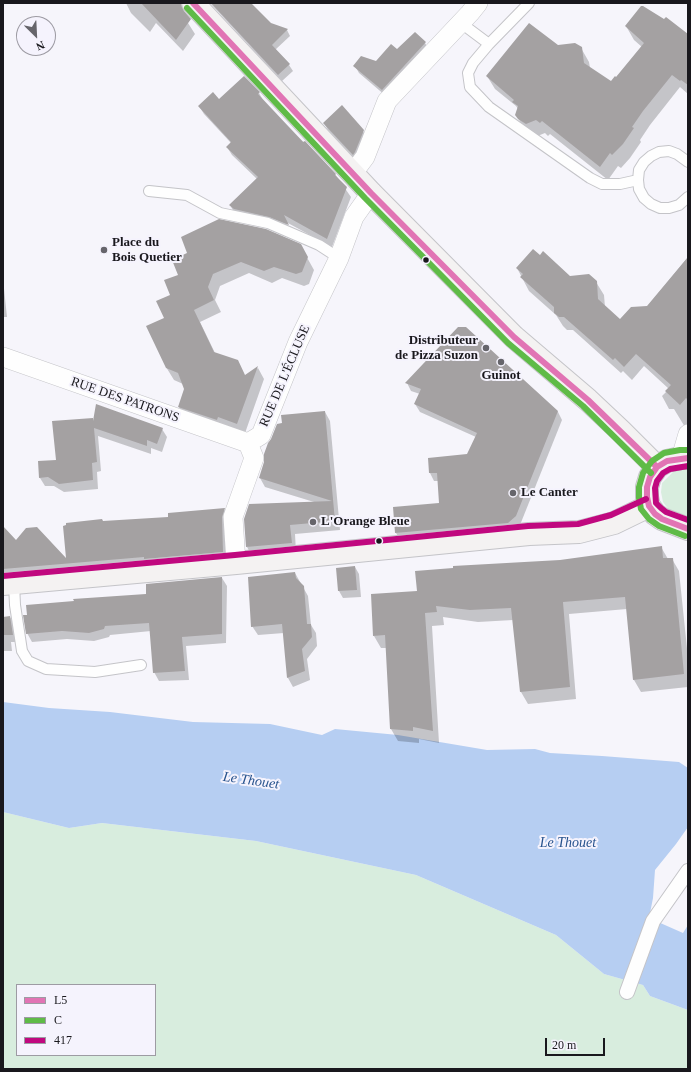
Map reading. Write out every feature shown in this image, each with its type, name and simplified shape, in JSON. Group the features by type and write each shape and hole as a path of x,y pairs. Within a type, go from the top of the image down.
{"main road":[{"path":"194,3 372,193 514,337 622,431 656,467"},
{"path":"684,458 667,461 656,467 650,477 647,487 647,497 649,506 655,514 662,519 688,529"},
{"path":"8,584 529,534 579,532 614,523 649,506"}],"street":[{"path":"353,173 365,157 387,100 461,23 478,3"},
{"name":"RUE DE L'ÉCLUSE","path":"248,443 261,435 298,342 339,258 354,217 372,193"},
{"name":"RUE DES PATRONS","path":"3,357 248,443"},
{"path":"684,458 688,434"},
{"path":"236,563 233,517 254,458 248,443"},
{"path":"627,992 653,921 688,871"}],"lane":[{"path":"529,3 489,44 473,63 468,73 470,87 489,107 590,178 602,184 620,184 638,180"},
{"path":"461,23 489,44"},
{"path":"688,162 677,154 659,152 644,162 639,170 638,180 639,189 644,198 651,204 660,208 670,208 679,205 688,197"},
{"path":"149,191 187,195 220,213 268,222 319,245 339,258"},
{"path":"8,584 22,651 28,661 46,669 95,672 141,665"}],"green space":[{"path":"679,468 688,468 688,516 677,514 669,510 663,502 661,492 662,483"},
{"path":"3,812 69,828 102,823 256,841 416,875 556,935 604,974 643,985 650,996 688,1010 688,1069 3,1069"}],"water":[{"name":"Le Thouet","path":"3,702 49,708 110,712 193,722 270,724 322,735 335,729 398,735 487,750 535,749 550,753 679,762 688,768 688,827 655,870 653,898 649,918 683,933 688,925 688,1010 650,996 643,985 604,974 556,935 416,875 256,841 102,823 69,828 3,812"}],"building":[{"path":"141,3 181,3 184,11 191,19 176,40"},
{"path":"211,3 251,3 271,23 288,29 272,45 290,64 278,75"},
{"path":"641,6 664,19 666,17 688,34 688,85 672,75 643,111 623,144 612,155 610,153 600,167 542,121 540,123 536,120 526,124 518,119 515,115 518,106 512,102 514,100 486,76 529,23 558,45 575,43 582,47 584,63 611,81 644,43 625,26"},
{"path":"415,32 426,42 382,90 353,66 361,56 376,61 391,44 397,49"},
{"path":"244,76 260,92 258,94 303,142 305,141 347,187 327,239 284,215 289,225 269,217 234,209 229,205 258,177 226,147 231,142 198,106 213,92 219,99"},
{"path":"342,105 364,130 353,155 323,123"},
{"path":"219,219 266,229 301,244 308,257 302,272 296,274 274,267 264,271 241,262 213,274 208,287 214,300 194,310 214,352 238,360 245,375 258,366 237,424 218,417 217,420 178,407 184,389 178,373 166,368 146,326 164,318 156,301 170,295 164,280 178,275 172,260 187,253 181,237"},
{"path":"533,249 540,255 543,251 570,276 589,274 597,281 598,299 620,319 631,307 647,306 688,257 688,400 686,398 680,405 665,391 671,385 636,354 624,367 615,358 613,360 564,317 559,317 554,313 554,307 520,277 523,274 516,268"},
{"path":"458,327 466,327 558,411 516,516 508,523 395,533 393,507 439,503 437,473 429,473 428,458 467,454 477,433 414,404 421,389 405,383"},
{"path":"96,404 163,428 157,444 147,440 147,446 94,428 97,462 92,463 93,480 59,484 48,477 39,478 38,461 56,460 52,421 93,418 93,421"},
{"path":"325,411 335,521 290,525 292,543 246,547 244,519 249,504 332,501 259,478 268,443 277,424 282,423 281,415"},
{"path":"225,508 222,517 223,552 3,569 3,526 16,540 26,528 37,527 66,558 63,526 66,525 66,523 102,519 103,521 168,517 168,513"},
{"path":"662,546 663,558 673,558 684,674 633,680 625,597 563,602 570,687 520,692 511,608 470,610 436,606 437,612 425,613 433,731 413,727 413,731 390,729 385,635 373,636 371,594 417,591 415,571 453,568 453,566 560,560"},
{"path":"355,566 357,590 338,591 336,568"},
{"path":"295,572 296,578 304,586 307,624 311,624 312,637 302,649 305,671 287,678 282,624 251,627 248,577"},
{"path":"222,577 222,634 182,637 185,671 153,673 149,623 105,626 104,629 89,633 62,631 26,634 23,615 27,615 26,605 74,601 73,599 146,594 146,584"},
{"path":"10,616 13,635 3,635 3,617"}],"transit line":[{"name":"L5","path":"193,3 371,193 514,337 588,400 657,467"},
{"name":"C","path":"187,8 365,198 508,343 583,406 651,473"},
{"name":"C","path":"685,536 659,526 649,519 641,509 639,487 643,473 652,461 664,453 688,450"},
{"name":"L5","path":"688,458 667,461 657,467 650,477 647,487 649,506 655,514 662,519 688,529"},
{"name":"417","path":"688,466 670,469 663,473 657,481 655,488 656,503 661,508 666,512 688,520"},
{"name":"417","path":"3,576 528,526 578,524 611,515 646,499"}],"place":[{"name":"Place du Bois Quetier","path":"104,250"},
{"name":"Distributeur de Pizza Suzon","path":"486,348"},
{"name":"Guinot","path":"501,362"},
{"name":"Le Canter","path":"513,493"},
{"name":"L'Orange Bleue","path":"313,522"}]}
